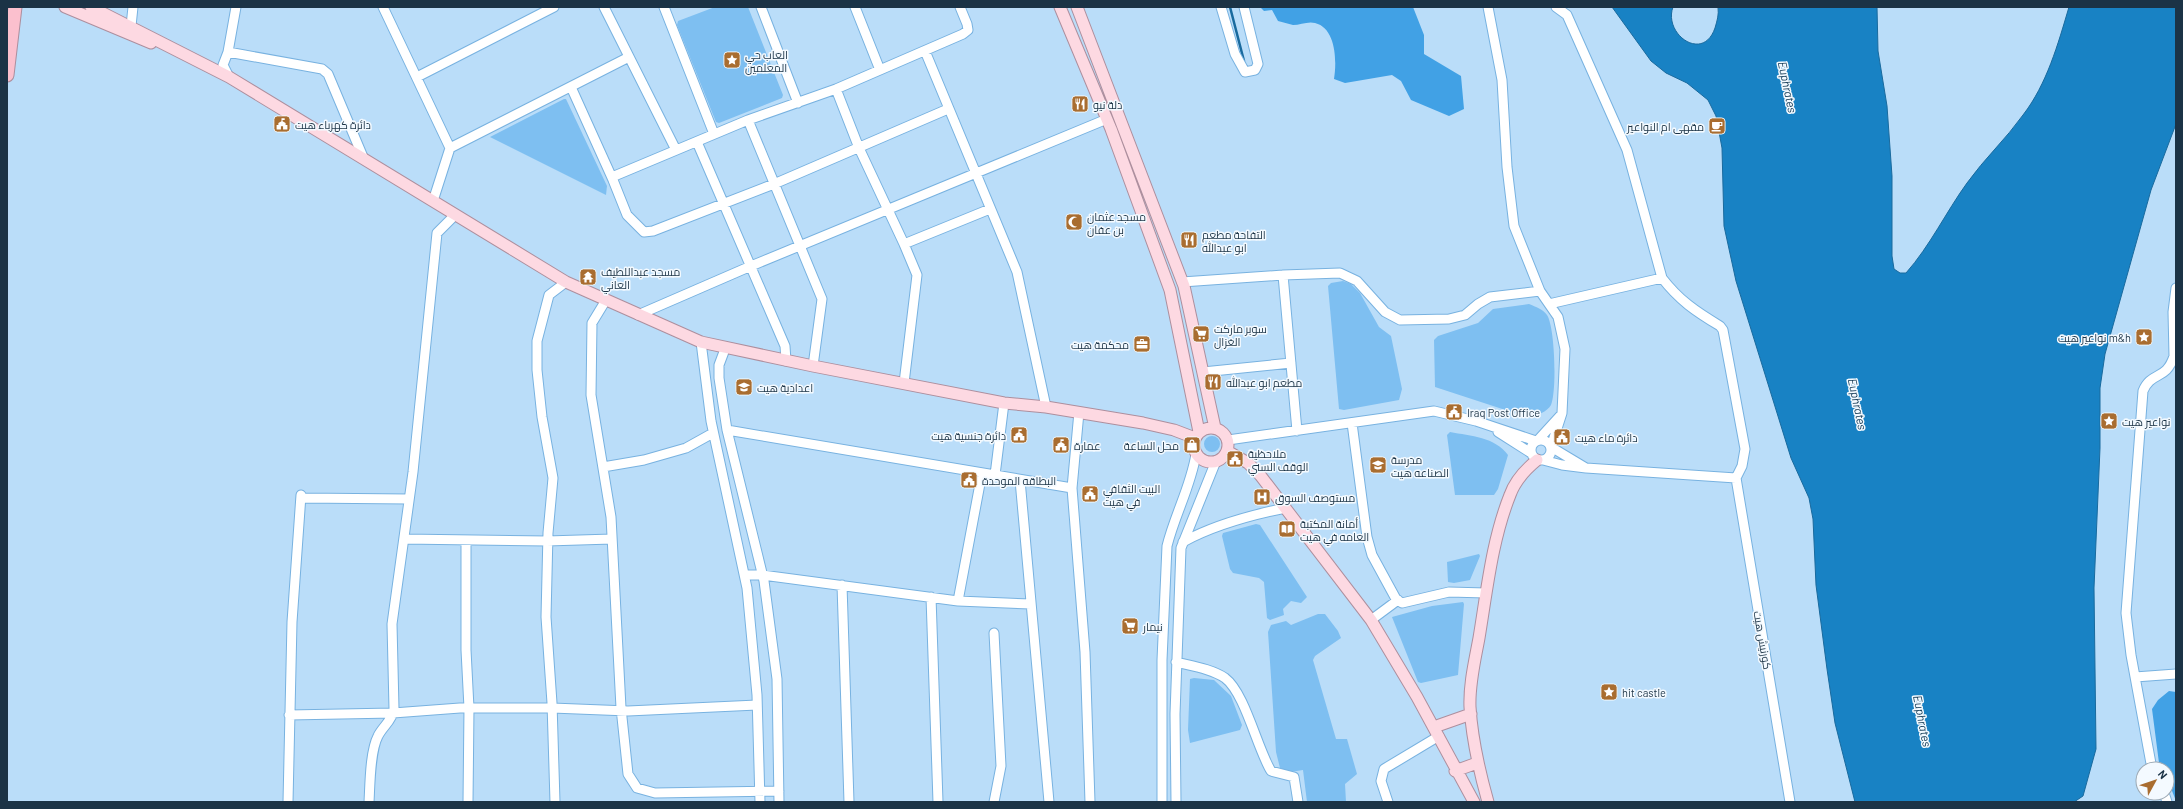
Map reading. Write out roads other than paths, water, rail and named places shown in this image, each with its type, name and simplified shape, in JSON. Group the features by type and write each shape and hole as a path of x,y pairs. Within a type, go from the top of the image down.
{"highway":[{"path":"7,75 15,7"}],"main road":[{"path":"65,7 135,38 190,56"},
{"path":"91,7 229,77 363,157 566,282 701,342 725,349 1004,403 1079,412 1197,435"},
{"path":"1215,428 1182,282 1078,9 1062,12 1107,119 1170,290 1197,435 1194,449 1196,454 1205,461 1216,461 1225,456 1228,446"},
{"path":"1197,435 1206,428 1215,428 1223,432 1228,446 1254,469 1286,508 1371,620 1436,731 1456,771 1474,802"},
{"path":"1488,802 1477,763 1471,714 1472,684 1486,593 1496,543 1510,495 1524,472 1537,458"},
{"path":"1436,731 1471,714"},
{"path":"1456,771 1477,763"}],"street":[{"path":"131,26 133,7"},
{"path":"229,77 223,65 228,52 236,7"},
{"path":"383,7 450,148 434,201"},
{"path":"416,77 554,7"},
{"path":"604,7 676,150"},
{"path":"761,7 798,103"},
{"path":"855,7 880,70"},
{"path":"612,177 748,120 836,89 963,34 968,30 960,7"},
{"path":"1221,7 1235,54 1245,72 1254,70 1258,64 1244,7"},
{"path":"1488,426 1537,458 1562,465 1586,468 1736,478 1742,466 1745,449 1723,330 1688,306 1674,294 1662,278 1627,150 1567,15 1556,7"},
{"path":"667,8 714,134"},
{"path":"1491,8 1502,80 1507,167 1514,226 1540,292 1558,317 1565,349 1562,413 1551,447 1550,455 1537,458"},
{"path":"925,51 1017,272 1046,408"},
{"path":"228,52 322,69 328,74 363,157"},
{"path":"450,148 629,57"},
{"path":"571,87 612,177 627,215 644,232 653,232 774,184 948,109"},
{"path":"836,89 859,148 904,244 916,275 904,383"},
{"path":"638,314 1107,119"},
{"path":"748,120 822,298 813,366"},
{"path":"697,142 785,346 786,361"},
{"path":"904,244 990,209"},
{"path":"369,802 374,748 378,736 392,717 393,713 392,624 409,499 438,233 455,215"},
{"path":"1182,282 1283,275 1340,273 1357,280 1386,312 1400,320 1449,319 1466,315 1478,304 1490,297 1540,292"},
{"path":"1283,275 1297,431"},
{"path":"1548,304 1662,278"},
{"path":"555,802 552,708 546,617 547,541 553,478 541,409 537,370 537,341 549,295 566,282"},
{"path":"2151,761 2135,677 2126,613 2143,391 2150,380 2167,371 2172,363 2174,356 2173,312 2176,288"},
{"path":"606,300 592,323 591,395 603,467 612,539 622,710 628,774 637,788 655,793 760,792 779,790"},
{"path":"701,342 714,433 748,588 757,705 760,802"},
{"path":"725,349 719,365 718,378 727,430 762,575 777,679 779,802"},
{"path":"1203,372 1291,362"},
{"path":"995,476 1004,403"},
{"path":"1079,412 1072,488 1085,652 1090,802"},
{"path":"1228,446 1297,431 1434,412 1548,442 1551,447 1586,468"},
{"path":"1537,458 1532,445 1562,413"},
{"path":"1352,423 1367,537 1372,555 1387,586 1398,600 1402,602 1449,592 1486,593"},
{"path":"727,430 1072,488"},
{"path":"603,467 644,460 686,448 714,433"},
{"path":"1162,802 1162,660 1167,546 1193,473 1196,454"},
{"path":"1176,802 1176,662 1181,548 1216,461"},
{"path":"958,601 982,473"},
{"name":"كورنيش هيت","path":"1736,478 1790,802"},
{"path":"1020,480 1049,802"},
{"path":"288,802 292,614 301,496 409,499"},
{"path":"1183,542 1200,533 1263,512 1286,508"},
{"path":"404,539 547,541 612,539"},
{"path":"466,540 466,650 469,708 468,802"},
{"path":"745,575 762,575 958,601 1031,604"},
{"path":"842,585 849,802"},
{"path":"932,597 938,802"},
{"path":"1371,620 1398,600"},
{"path":"994,633 1001,766 994,802"},
{"path":"1176,662 1215,672 1226,679 1244,708 1264,760 1271,771 1294,777 1298,802"},
{"path":"2135,677 2176,674"},
{"path":"289,715 393,713 469,708 622,710 757,705"},
{"path":"1388,802 1381,781 1384,769 1436,731"}],"water":[{"name":"Euphrates","path":"1612,7 1673,7 1671,17 1674,27 1679,35 1686,41 1694,44 1702,43 1709,38 1715,28 1718,7 1877,7 1878,51 1887,106 1892,176 1892,256 1894,269 1900,273 1906,273 1923,252 1959,194 2016,124 2039,90 2051,63 2069,7 2176,7 2176,124 2151,190 2105,354 2100,388 2100,448 2094,588 2096,749 2083,796 2074,802 1855,802 1835,723 1816,585 1813,519 1809,498 1791,458 1736,281 1724,226 1722,148 1716,116 1708,100 1687,83 1666,73 1651,61"}],"waterway":[{"path":"1230,7 1244,61"}],"place":[{"name":"العاب حي المعلمين","path":"732,60"},
{"name":"دلة نيو","path":"1080,104"},
{"name":"دائرة كهرباء هيت","path":"282,124"},
{"name":"مقهى ام النواعير","path":"1717,126"},
{"name":"مسجد عثمان بن عفان","path":"1074,222"},
{"name":"التفاحة مطعم ابو عبدالله","path":"1189,240"},
{"name":"مسجد عبداللطيف العاني","path":"588,277"},
{"name":"سوبر ماركت الغزال","path":"1201,334"},
{"name":"نواعير هيت m&h","path":"2144,337"},
{"name":"محكمة هيت","path":"1142,344"},
{"name":"مطعم ابو عبدالله","path":"1213,382"},
{"name":"اعدادية هيت","path":"744,387"},
{"name":"Iraq Post Office","path":"1454,412"},
{"name":"نواعير هيت","path":"2109,421"},
{"name":"دائرة جنسية هيت","path":"1019,435"},
{"name":"دائرة ماء هيت","path":"1562,437"},
{"name":"عمارة","path":"1061,445"},
{"name":"محل الساعة","path":"1192,445"},
{"name":"ملاحظية الوقف السني","path":"1235,459"},
{"name":"مدرسة الصناعه هيت","path":"1378,465"},
{"name":"البطاقه الموحدة","path":"969,480"},
{"name":"البيت الثقافي في هيت","path":"1090,494"},
{"name":"مستوصف السوق","path":"1262,497"},
{"name":"أمانة المكتبة العامه في هيت","path":"1287,529"},
{"name":"نيمار","path":"1130,626"},
{"name":"hit castle","path":"1609,692"}]}
